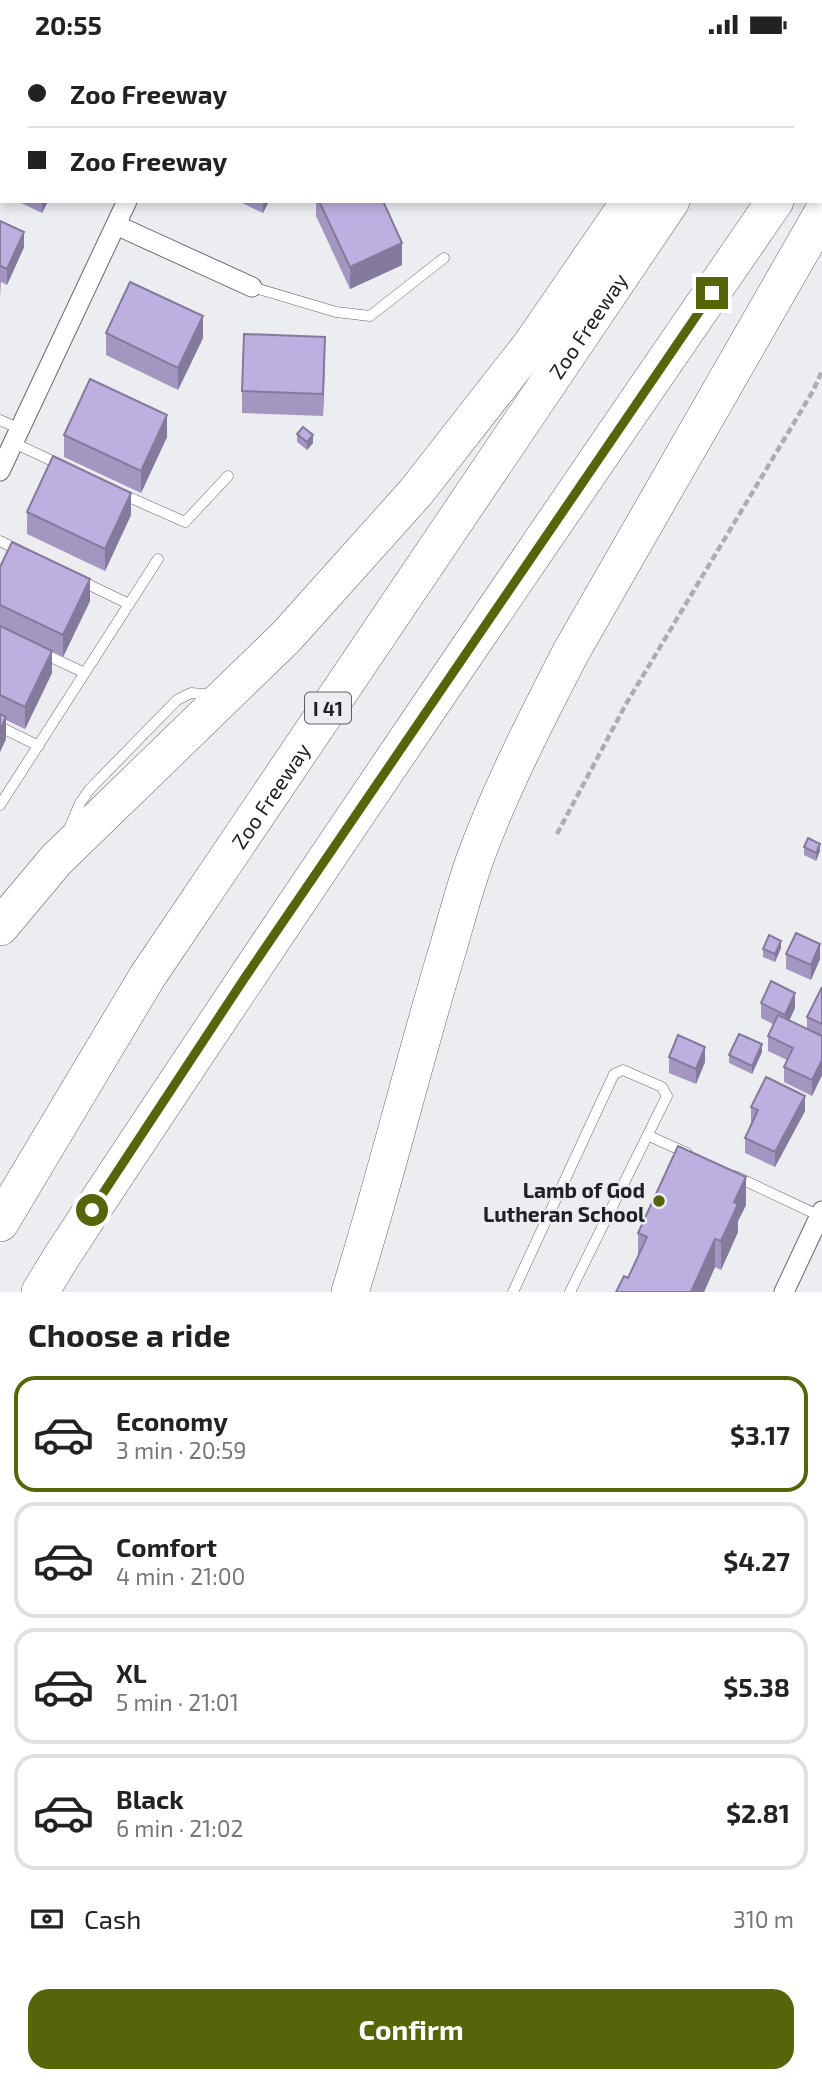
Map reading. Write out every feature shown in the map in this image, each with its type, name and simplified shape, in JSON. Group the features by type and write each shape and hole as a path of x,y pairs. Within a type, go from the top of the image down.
{"highway":[{"path":"0,927 56,860 286,637 416,492 531,345 629,203"},
{"name":"Zoo Freeway","path":"0,1223 147,977 670,203"},
{"path":"40,1292 221,1013 774,203"},
{"path":"350,1292 430,1005 475,860 501,795 571,652 822,214"}],"street":[{"path":"2,464 126,203"},
{"path":"116,225 252,287"},
{"path":"784,1292 821,1213"}],"lane":[{"path":"252,287 336,312 370,316 444,258"},
{"path":"0,420 17,436 71,470"},
{"path":"107,487 185,522 228,475"},
{"path":"0,541 35,559"},
{"path":"0,805 158,559"},
{"path":"71,576 129,604"},
{"path":"37,651 85,673"},
{"path":"0,727 39,745"},
{"path":"513,1292 614,1074 623,1070 662,1087 667,1096 570,1292"},
{"path":"649,1136 698,1159"},
{"path":"722,1170 821,1213"}],"path":[{"path":"557,834 626,704 813,391 822,371"}],"building":[{"path":"320,203 384,203 402,243 350,267"},
{"path":"0,221 24,232 7,269 0,266"},
{"path":"130,282 203,316 178,368 106,333"},
{"path":"244,334 325,337 323,394 242,391"},
{"path":"90,379 167,415 141,471 64,435"},
{"path":"303,427 313,435 307,442 297,434"},
{"path":"53,456 131,493 105,549 27,512"},
{"path":"12,542 90,579 63,635 0,605 0,567"},
{"path":"0,626 52,651 25,707 0,695"},
{"path":"0,714 6,717 0,730"},
{"path":"808,838 820,844 816,853 804,847"},
{"path":"796,933 820,944 811,965 786,954"},
{"path":"769,935 781,941 775,954 763,949"},
{"path":"771,981 795,993 785,1015 761,1003"},
{"path":"822,987 822,1024 807,1017"},
{"path":"778,1015 822,1036 822,1060 812,1080 784,1067 793,1048 768,1036"},
{"path":"739,1034 762,1044 752,1066 729,1055"},
{"path":"678,1035 705,1047 696,1069 669,1057"},
{"path":"766,1077 805,1096 775,1152 745,1138 758,1110 751,1107"},
{"path":"678,1146 746,1177 734,1202 738,1204 721,1241 715,1239 691,1292 616,1292 624,1276 628,1278 647,1237 638,1233"}],"place":[{"name":"Lamb of God Lutheran School","path":"659,1201"}],"route":[{"path":"92,1210 244,979 712,293"}]}
